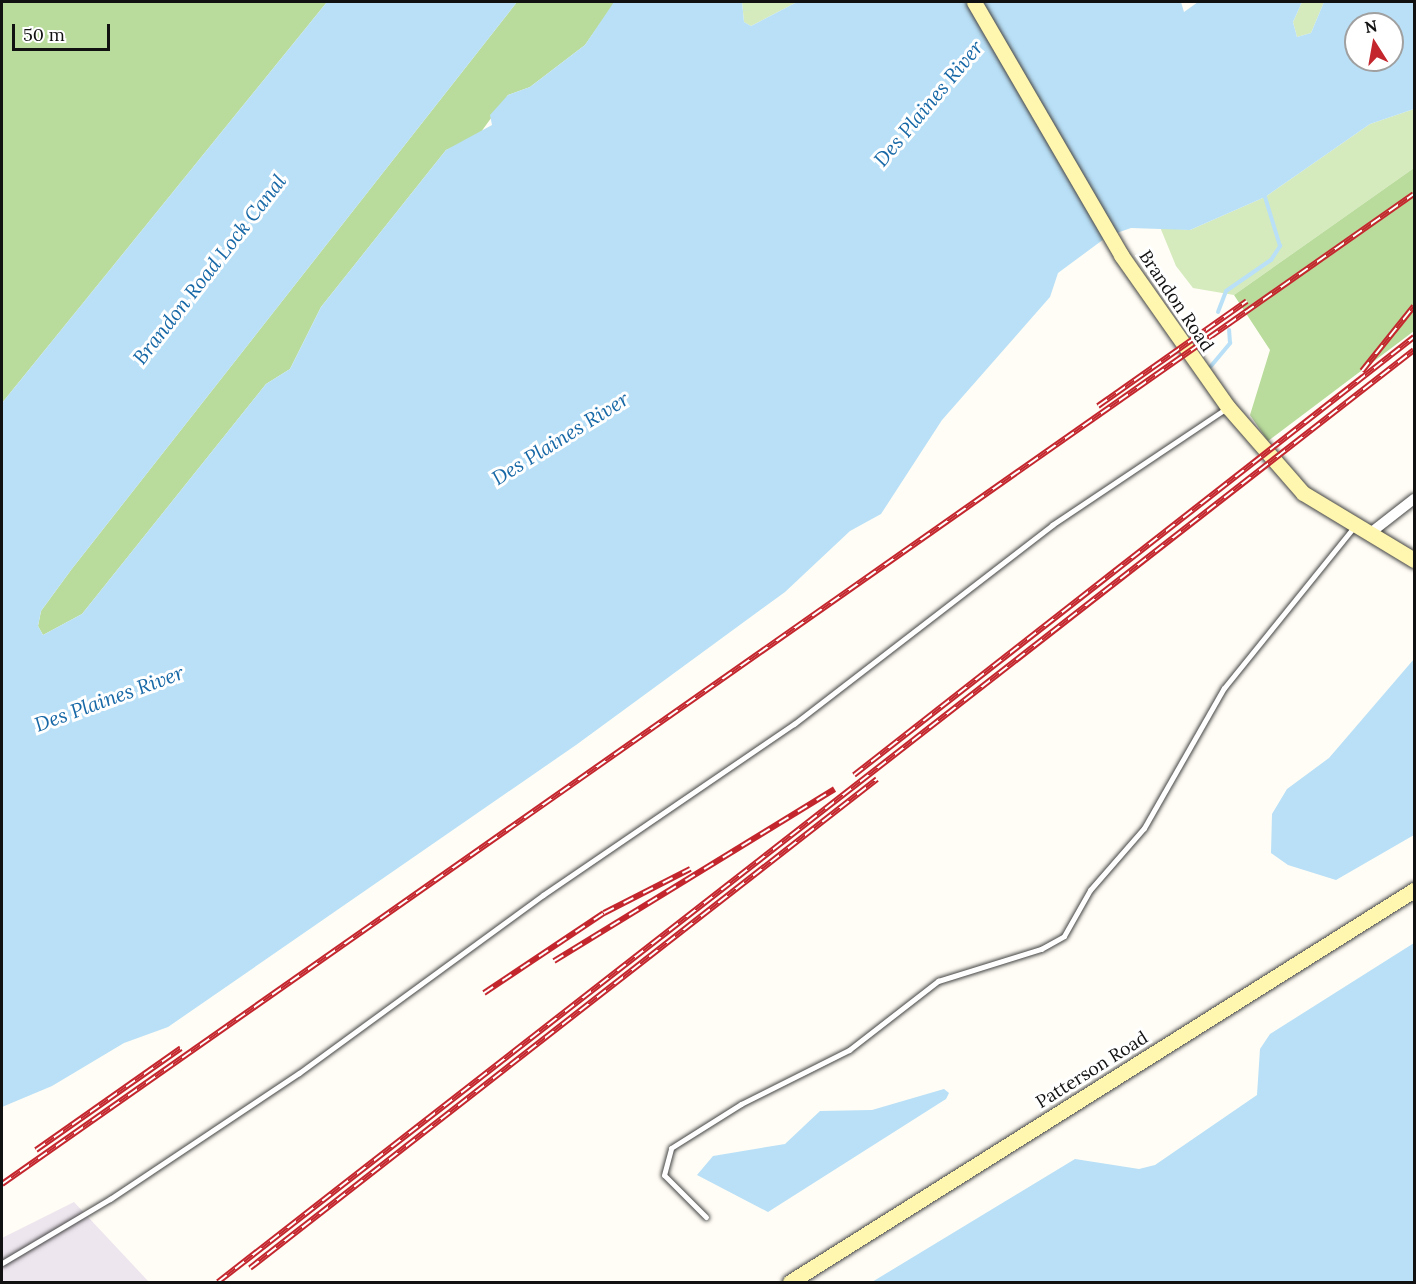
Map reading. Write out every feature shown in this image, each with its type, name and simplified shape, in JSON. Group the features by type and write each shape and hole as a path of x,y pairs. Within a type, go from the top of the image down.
{"street":[{"name":"Brandon Road","path":"974,2 1121,255 1228,407 1282,473 1356,526 1414,560"},
{"path":"1369,534 1414,499"},
{"name":"Patterson Road","path":"790,1282 1414,890"}],"lane":[{"path":"2,1263 110,1199 299,1073 543,895 794,723 1052,525 1228,407"},
{"path":"706,1217 664,1175 671,1149 741,1104 849,1050 938,981 1041,949 1064,936 1090,890 1144,828 1224,688 1356,526"}],"shaded area":[{"path":"74,1202 149,1282 2,1282 2,1238"}],"green space":[{"path":"2,2 327,2 2,403"},
{"path":"517,2 615,2 585,45 530,87 508,95 478,136 446,150 321,307 290,369 266,384 82,614 43,635 38,626 41,611 71,570"},
{"path":"742,2 797,2 751,26 744,22"},
{"path":"1302,2 1324,2 1311,33 1297,37 1293,22"},
{"path":"1414,109 1414,168 1234,295 1193,288 1176,266 1160,227 1190,230 1265,197 1370,124"},
{"path":"1414,168 1414,331 1268,441 1250,415 1270,350 1234,295"}],"water":[{"path":"327,2 517,2 71,570 41,611 38,626 43,635 82,614 266,384 290,369 321,307 446,150 492,125 490,115 508,95 530,87 585,45 614,2 742,2 744,22 751,26 797,2 1181,2 1184,12 1198,2 1302,2 1293,22 1297,37 1311,33 1324,2 1414,2 1414,109 1370,124 1265,197 1190,230 1131,228 1108,236 1058,273 1050,297 942,420 881,514 850,531 785,592 576,745 168,1027 124,1043 52,1086 2,1107 2,403"},
{"path":"1414,659 1414,835 1336,880 1288,865 1271,853 1272,814 1287,789 1329,758"},
{"path":"1414,943 1414,1282 872,1282 1075,1159 1139,1169 1155,1165 1257,1095 1260,1049 1270,1034"},
{"path":"944,1089 949,1093 946,1099 768,1212 697,1175 713,1156 785,1144 820,1111 872,1110"}],"waterway":[{"path":"1218,312 1226,291 1271,260 1280,246 1265,197"},
{"path":"1211,366 1230,343 1229,330"}],"railway":[{"path":"2,1184 1414,194"},
{"path":"1098,406 1247,301"},
{"path":"1362,371 1414,306"},
{"path":"854,775 1414,337"},
{"path":"218,1282 1414,350"},
{"path":"250,1268 877,779"},
{"path":"554,961 835,789"},
{"path":"484,993 604,913 690,869"},
{"path":"36,1150 181,1048"}],"water label":[{"name":"Des Plaines River","path":"928,103"},
{"name":"Brandon Road Lock Canal","path":"209,269"},
{"name":"Des Plaines River","path":"560,438"},
{"name":"Des Plaines River","path":"109,698"}]}
